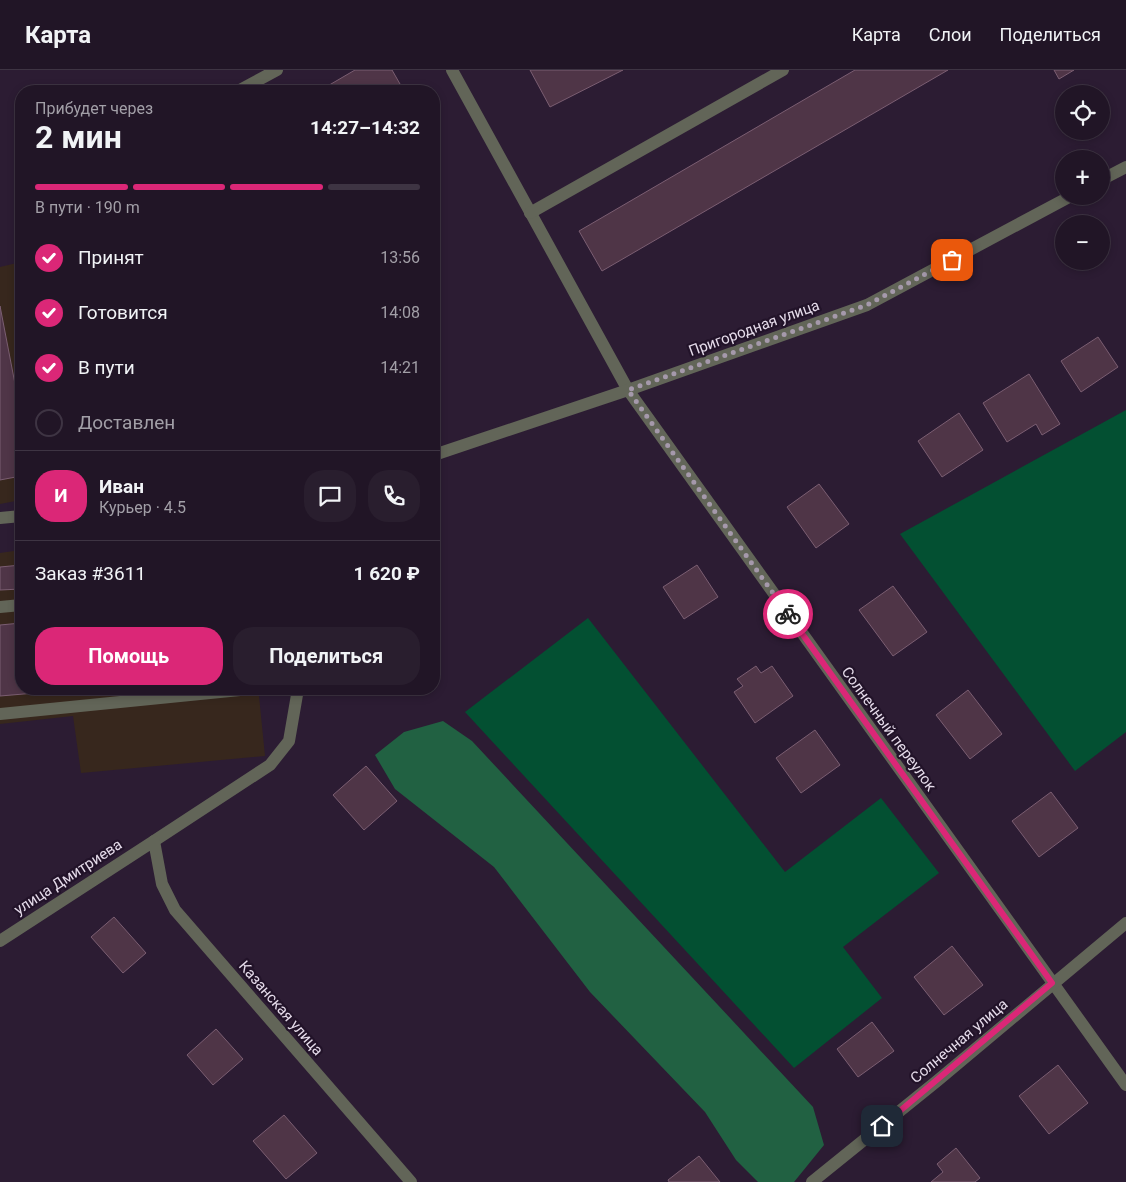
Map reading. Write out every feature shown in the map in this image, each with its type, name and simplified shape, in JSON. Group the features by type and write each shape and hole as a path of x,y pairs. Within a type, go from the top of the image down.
{"street":[{"path":"249,85 276,70"},
{"name":"Солнечный переулок","path":"452,70 628,390 1126,1085"},
{"path":"530,213 783,70"},
{"path":"1110,175 1126,167"},
{"name":"Пригородная улица","path":"440,452 628,390 867,305 1055,204"},
{"path":"0,518 15,517"},
{"path":"0,607 15,606"},
{"path":"0,714 190,695"},
{"name":"улица Дмитриева","path":"0,941 270,765 288,741 297,695"},
{"name":"Казанская улица","path":"154,841 162,884 175,910 411,1182"},
{"name":"Солнечная улица","path":"812,1182 937,1081 1126,923"}],"shaded area":[{"path":"15,263 15,501 0,504 0,267"},
{"path":"15,551 15,695 266,695 259,696 265,756 81,773 73,716 0,724 0,553"}],"green space":[{"path":"1126,410 1126,732 1075,771 900,534"},
{"path":"588,618 785,872 881,798 939,873 843,947 882,998 794,1068 465,712"},
{"path":"443,721 472,741 813,1107 824,1145 794,1182 758,1182 736,1160 705,1112 590,992 494,867 395,789 375,755 404,732"}],"building":[{"path":"355,70 392,70 401,85 329,85"},
{"path":"530,70 623,70 550,107"},
{"path":"855,70 948,70 602,271 579,231"},
{"path":"1054,70 1074,70 1059,79"},
{"path":"0,306 15,384 15,477 0,480"},
{"path":"1098,337 1118,367 1081,392 1061,361"},
{"path":"1029,374 1060,424 1042,435 1036,424 1007,442 983,403"},
{"path":"959,413 983,450 942,477 918,441"},
{"path":"819,484 849,524 816,548 787,507"},
{"path":"697,565 718,597 684,619 663,587"},
{"path":"15,566 15,589 0,590 0,567"},
{"path":"893,586 927,632 893,656 859,610"},
{"path":"15,624 15,695 0,696 0,625"},
{"path":"756,666 761,673 772,666 793,696 755,723 734,692 743,686 737,679"},
{"path":"968,690 1002,734 970,759 936,715"},
{"path":"815,730 840,765 801,793 776,758"},
{"path":"366,766 397,801 364,830 333,795"},
{"path":"1051,792 1078,828 1039,857 1012,821"},
{"path":"114,917 146,953 123,973 91,937"},
{"path":"952,946 983,985 944,1015 914,977"},
{"path":"872,1022 894,1051 858,1077 837,1049"},
{"path":"216,1029 243,1059 213,1085 187,1055"},
{"path":"1058,1065 1088,1103 1049,1134 1019,1096"},
{"path":"284,1115 317,1153 286,1179 253,1141"},
{"path":"956,1148 980,1178 975,1182 931,1182 943,1172 937,1164"},
{"path":"699,1156 720,1182 669,1182 668,1180"}],"way so far":[{"path":"788,614 628,390 867,305 952,260"}],"route":[{"path":"788,614 1052,983 882,1126"}]}
